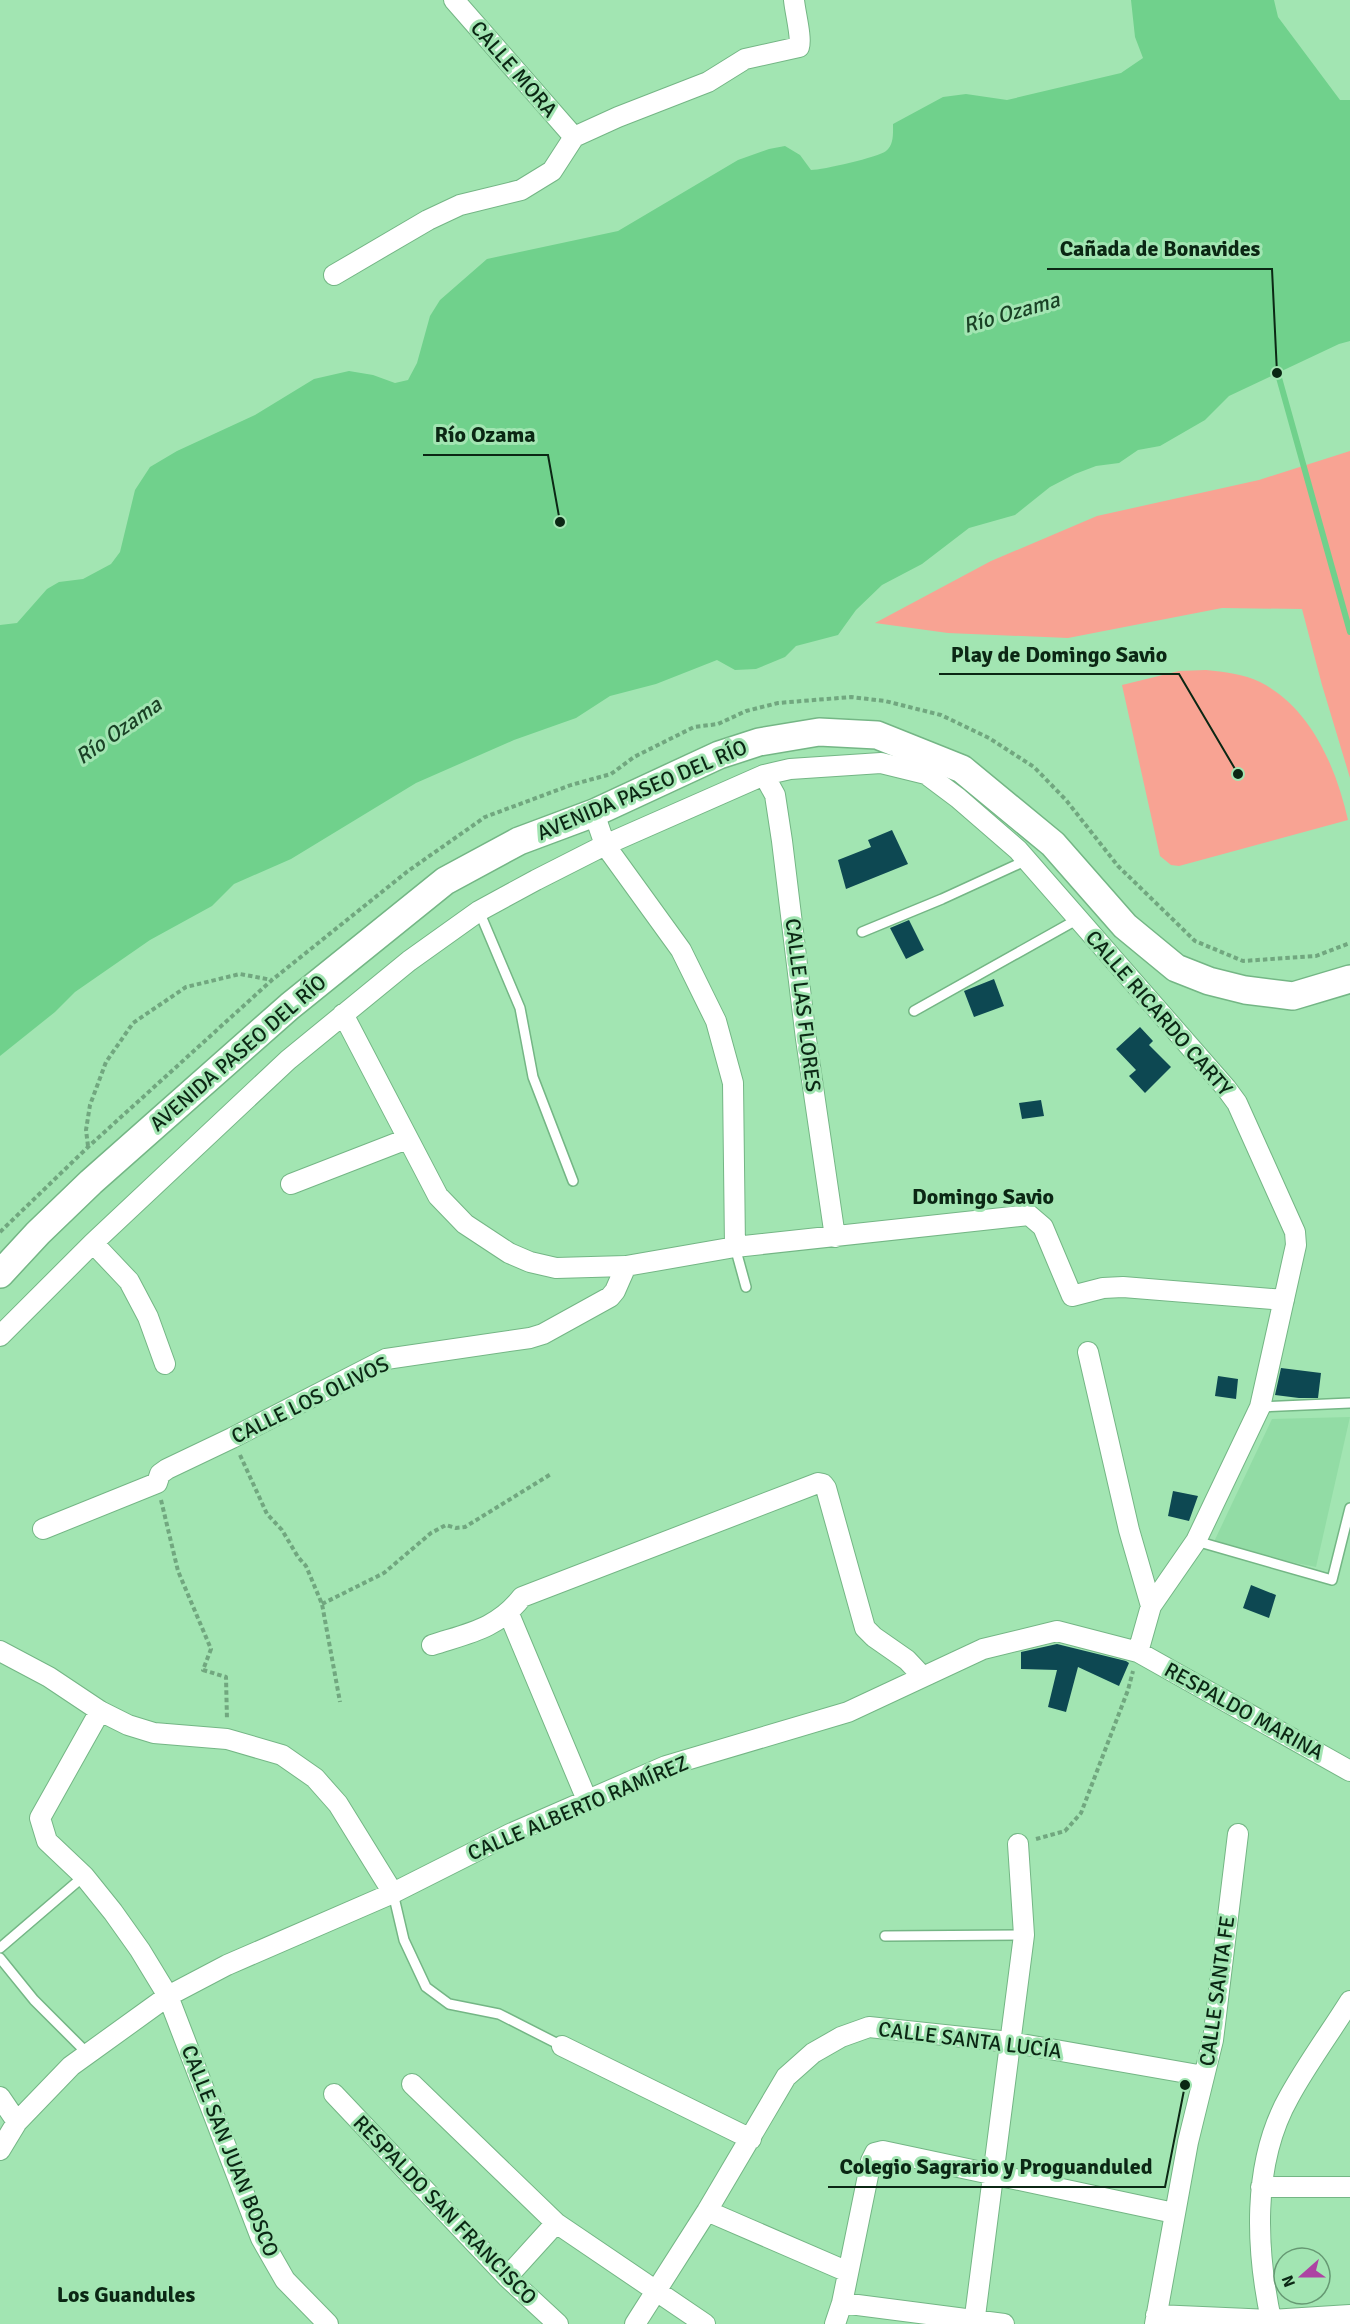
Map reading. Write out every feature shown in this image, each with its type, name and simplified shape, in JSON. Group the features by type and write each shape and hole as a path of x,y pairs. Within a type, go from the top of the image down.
{"street":[{"name":"CALLE MORA","path":"454,0 574,137"},
{"path":"334,275 428,220 460,205 521,190 552,171 574,137 708,82 745,59 799,47 802,40 797,25 794,0"},
{"name":"AVENIDA PASEO DEL RÍO","path":"0,1274 38,1233 91,1182 290,1006 445,881 519,841 594,813 719,755 759,742 819,732 877,735 962,769 1053,844 1125,926 1176,968 1209,981 1245,990 1293,996 1350,979"},
{"name":"CALLE RICARDO CARTY","path":"765,775 790,769 881,763 926,774 958,798 1018,850 1149,997 1237,1103 1294,1232 1296,1245 1260,1407 1196,1541 1150,1606 1138,1652"},
{"name":"AVENIDA PASEO DEL RÍO","path":"0,1336 93,1243 288,1060 409,961 479,912 605,845 765,775"},
{"name":"CALLE LAS FLORES","path":"765,775 775,795 782,841 806,1039 835,1237"},
{"path":"594,813 605,845 681,950 716,1021 733,1083 735,1247"},
{"path":"343,1014 438,1196 465,1224 509,1253 530,1262 556,1268 626,1266 735,1247 1029,1215 1043,1227 1072,1296 1104,1288 1123,1287 1284,1300"},
{"path":"291,1184 408,1139"},
{"path":"93,1243 129,1281 148,1317 165,1364"},
{"name":"CALLE LOS OLIVOS","path":"157,1483 160,1474 166,1469 386,1359 518,1341 543,1334 610,1297 626,1266"},
{"path":"1088,1352 1129,1530 1150,1606"},
{"path":"43,1529 157,1483"},
{"path":"432,1645 484,1629 509,1614 522,1597 818,1483 823,1484 826,1488 865,1628 907,1660 923,1677"},
{"path":"509,1614 587,1800"},
{"name":"CALLE ALBERTO RAMÍREZ","path":"0,2150 17,2122 71,2066 168,1996 226,1965 393,1893 510,1834 587,1800 666,1766 849,1712 983,1649 1057,1631 1138,1652"},
{"path":"0,1651 50,1677 100,1711 128,1725 154,1733 227,1739 282,1755 315,1778 338,1804 393,1893"},
{"name":"RESPALDO MARINA","path":"1138,1652 1350,1771"},
{"name":"CALLE SAN JUAN BOSCO","path":"100,1711 40,1818 47,1841 84,1876 140,1950 168,1996 261,2238 285,2280 328,2324"},
{"name":"CALLE SANTA FE","path":"1155,2320 1188,2142 1213,2040 1238,1834"},
{"path":"974,2323 1024,1935 1018,1844"},
{"path":"1272,2322 1266,2291 1261,2228 1261,2187 1264,2161 1288,2099 1350,2001"},
{"name":"CALLE SANTA LUCÍA","path":"634,2324 707,2211 786,2077 813,2053 850,2033 868,2026 1010,2042 1204,2076"},
{"path":"562,2046 751,2139"},
{"path":"412,2084 556,2223 705,2324"},
{"name":"RESPALDO SAN FRANCISCO","path":"334,2094 507,2277 558,2324"},
{"path":"0,2097 17,2122"},
{"path":"835,2324 842,2304 871,2161 875,2153 883,2151 1174,2213"},
{"path":"1261,2187 1350,2187"},
{"path":"707,2211 848,2272"},
{"path":"507,2277 556,2223"},
{"path":"842,2304 974,2323 1004,2324"},
{"path":"1155,2320 1272,2322 1350,2315"}],"lane":[{"path":"862,932 1027,860"},
{"path":"479,912 520,1008 533,1077 573,1180"},
{"path":"914,1011 1078,919"},
{"path":"735,1247 746,1287"},
{"path":"1260,1407 1350,1403"},
{"path":"1196,1541 1332,1580 1350,1508"},
{"path":"0,1948 84,1876"},
{"path":"393,1893 404,1940 426,1988 449,2004 499,2014 562,2046"},
{"path":"885,1936 1024,1935"},
{"path":"0,1958 34,2000 87,2053"}],"path":[{"path":"88,1147 86,1130 90,1105 106,1062 133,1023 186,987 240,974 272,980"},
{"path":"232,1438 267,1514 282,1530 297,1557 306,1566 322,1604 340,1702"},
{"path":"322,1604 384,1573 431,1533 446,1525 456,1528 465,1527 551,1474"},
{"path":"157,1483 178,1572 211,1649 203,1670 226,1677 227,1739"},
{"path":"1018,1844 1065,1831 1081,1813 1128,1690 1138,1652"}],"shaded area":[{"path":"1350,451 1350,778 1302,609 1222,608 1068,638 948,633 875,623 991,561 1097,516 1259,480"},
{"path":"1206,670 1254,679 1278,693 1294,707 1319,741 1336,780 1348,820 1179,866 1171,865 1160,856 1122,685 1179,671"},
{"path":"1350,1417 1316,1567 1212,1546 1272,1419"}],"water":[{"name":"Río Ozama","path":"1131,0 1274,0 1278,17 1340,100 1350,100 1350,341 1339,344 1229,396 1205,420 1160,446 1138,450 1119,463 1096,466 1075,474 1050,487 1015,515 969,528 922,564 882,585 856,610 838,635 796,646 785,657 756,669 735,670 717,660 656,684 610,696 576,718 514,740 416,783 291,859 234,884 212,906 150,940 75,992 55,1012 0,1056 0,625 17,623 47,589 59,582 83,579 111,564 120,552 135,490 150,467 177,451 255,415 314,379 349,371 373,375 395,383 408,380 417,363 430,316 440,300 487,259 618,231 738,160 769,149 785,146 800,155 811,170 850,163 881,154 890,146 893,124 943,97 966,94 1007,100 1121,73 1143,58 1135,37"}],"building":[{"path":"892,830 908,864 846,889 838,860 871,847 868,840"},
{"path":"909,920 924,950 906,959 890,928"},
{"path":"994,979 1004,1006 974,1017 964,991"},
{"path":"1140,1027 1153,1041 1149,1045 1171,1067 1145,1093 1129,1076 1136,1070 1116,1049"},
{"path":"1041,1100 1044,1116 1022,1119 1019,1103"},
{"path":"1281,1368 1321,1373 1318,1398 1275,1395"},
{"path":"1218,1376 1238,1379 1236,1399 1215,1396"},
{"path":"1173,1491 1198,1496 1189,1521 1168,1516"},
{"path":"1251,1585 1276,1595 1269,1618 1243,1608"},
{"path":"1057,1644 1129,1663 1119,1686 1078,1667 1066,1712 1048,1707 1057,1670 1021,1669 1021,1652"}],"waterway":[{"path":"1276,367 1350,632"}],"place":[{"name":"Cañada de Bonavides","path":"1277,373"},
{"name":"Río Ozama","path":"560,522"},
{"name":"Play de Domingo Savio","path":"1238,774"},
{"name":"Colegio Sagrario y Proguanduled","path":"1185,2085"}],"district":[{"name":"Domingo Savio","path":"983,1196"},
{"name":"Los Guandules","path":"126,2294"}]}
